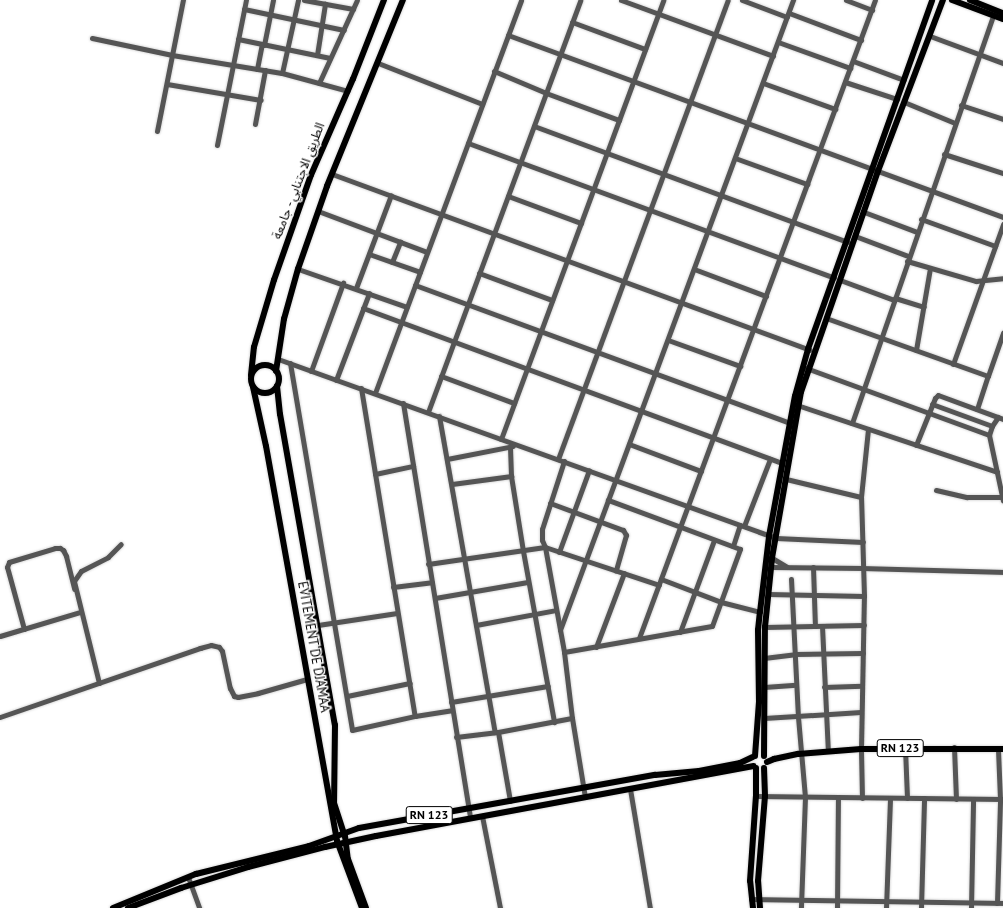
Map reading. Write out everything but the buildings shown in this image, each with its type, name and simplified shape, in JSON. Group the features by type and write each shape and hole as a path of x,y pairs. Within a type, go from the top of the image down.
{"main road":[{"name":"الطريق الاجتنابي - جامعة","path":"251,375 252,354 268,296 309,182 348,91 384,0"},
{"path":"276,371 284,319 298,269 332,174 403,0"},
{"path":"753,908 750,881 756,796 755,767 752,762 754,757 759,702 758,630 782,463 790,423 811,351 837,279 864,212 875,170 897,99 932,0"},
{"path":"811,351 826,318 847,242 875,170 904,102 943,0"},
{"path":"952,0 1003,19"},
{"path":"972,0 1003,13"},
{"path":"263,365 273,367 276,371 278,376 277,386 268,392 262,393 253,387 251,375 254,370 263,365"},
{"name":"EVITEMENT DE DJAMAA","path":"277,386 280,414 336,734 333,800 344,833 350,863 366,908"},
{"name":"EVITEMENT DE DJAMAA","path":"253,387 266,446 336,836 362,908"},
{"path":"760,908 758,899 758,881 764,796 764,658 768,567 772,558 772,537 786,479 796,405"},
{"name":"RN 123","path":"765,761 776,754 800,754 861,749 954,747 1001,749"},
{"path":"754,757 759,754 765,761"},
{"name":"RN 123","path":"113,908 188,877 309,846 359,828 658,774 696,771 740,764 754,757"},
{"path":"755,767 765,761"},
{"name":"RN 123","path":"128,908 191,885 267,861 376,836 755,767"},
{"path":"750,881 758,881"}],"street":[{"path":"157,131 183,0"},
{"path":"218,145 232,65 246,0"},
{"path":"257,69 271,15 273,0"},
{"path":"282,73 298,0"},
{"path":"304,0 353,9"},
{"path":"319,83 357,0"},
{"path":"375,393 521,0"},
{"path":"428,412 580,0"},
{"path":"620,0 773,56"},
{"path":"501,438 664,0"},
{"path":"558,459 728,0"},
{"path":"742,0 861,40"},
{"path":"560,630 794,0"},
{"path":"846,0 872,10"},
{"path":"639,638 875,0"},
{"path":"317,55 324,3"},
{"path":"244,9 344,30"},
{"path":"852,423 862,388 907,258 993,16"},
{"path":"572,22 646,49"},
{"path":"508,35 1003,217"},
{"path":"930,36 1003,63"},
{"path":"92,38 172,55 282,73 348,91"},
{"path":"238,39 330,58"},
{"path":"778,42 850,68"},
{"path":"853,61 904,80"},
{"path":"378,63 482,104"},
{"path":"255,124 265,70"},
{"path":"494,71 546,93 619,120"},
{"path":"763,82 835,109"},
{"path":"845,82 897,99"},
{"path":"167,84 260,100"},
{"path":"904,102 955,123"},
{"path":"961,105 1003,119"},
{"path":"534,126 847,242"},
{"path":"468,143 780,259 894,299 924,307"},
{"path":"944,154 1003,173"},
{"path":"735,158 807,184"},
{"path":"332,174 811,351"},
{"path":"356,288 390,195"},
{"path":"508,196 581,223"},
{"path":"318,211 376,234 428,252"},
{"path":"864,212 917,232"},
{"path":"921,219 994,246"},
{"path":"954,364 981,282 1003,224"},
{"path":"855,236 930,268 981,282 1003,278"},
{"path":"392,262 400,242"},
{"path":"369,254 420,272"},
{"path":"916,350 930,268"},
{"path":"298,269 343,283 407,307"},
{"path":"694,269 766,296"},
{"path":"479,273 552,300"},
{"path":"311,372 343,283"},
{"path":"415,285 790,423"},
{"path":"336,380 368,293"},
{"path":"363,308 782,463"},
{"path":"826,318 988,376"},
{"path":"977,409 1003,333"},
{"path":"668,340 740,366"},
{"path":"278,359 311,372 361,388 501,438 772,537 863,542"},
{"path":"290,363 352,730 415,716 452,710"},
{"path":"806,368 989,435"},
{"path":"441,376 514,403"},
{"path":"361,388 415,716"},
{"path":"916,445 936,396 941,395 1000,418 992,426 989,435 1001,486 1002,499 968,497 936,490"},
{"path":"403,403 470,818"},
{"path":"932,404 992,426"},
{"path":"796,405 997,472"},
{"path":"439,416 476,626 510,801"},
{"path":"862,798 861,712 864,568 860,497 868,429"},
{"path":"629,444 701,471"},
{"path":"447,459 520,445"},
{"path":"510,447 512,476 523,552 554,722"},
{"path":"733,546 770,459"},
{"path":"564,461 542,529 542,540 545,547 564,652 572,718 585,797"},
{"path":"375,474 413,466"},
{"path":"559,552 589,470"},
{"path":"452,484 512,476"},
{"path":"786,479 860,497"},
{"path":"564,652 712,626 740,548 714,540 608,500"},
{"path":"550,502 626,532 616,571"},
{"path":"680,632 714,540"},
{"path":"74,589 74,582 81,571 108,557 121,544"},
{"path":"428,564 523,552 545,547 659,585"},
{"path":"24,629 7,568 9,562 55,548 60,548 66,556 99,683"},
{"path":"772,558 788,567"},
{"path":"768,567 1003,572"},
{"path":"813,567 814,626"},
{"path":"596,647 624,573"},
{"path":"661,579 721,602 760,612"},
{"path":"791,579 800,754 805,797 801,908"},
{"path":"393,587 432,582"},
{"path":"435,598 528,582"},
{"path":"768,594 864,596"},
{"path":"476,626 534,616 556,610"},
{"path":"0,636 80,612"},
{"path":"318,625 397,613"},
{"path":"765,627 864,625"},
{"path":"822,626 828,751"},
{"path":"0,717 200,648 211,646 219,647 222,651 230,688 234,696 238,697 251,695 307,679"},
{"path":"764,658 795,654 863,653"},
{"path":"347,696 410,684"},
{"path":"764,687 796,685"},
{"path":"451,702 548,686"},
{"path":"824,687 862,686"},
{"path":"764,718 861,712"},
{"path":"456,737 496,732 572,718"},
{"path":"954,747 956,799"},
{"path":"905,748 907,798"},
{"path":"751,899 921,901 971,905 1000,903 1002,799 1001,749"},
{"path":"630,789 650,908"},
{"path":"756,796 1002,799"},
{"path":"836,908 838,797"},
{"path":"886,908 890,798"},
{"path":"921,908 924,798"},
{"path":"971,905 973,799"},
{"path":"482,816 500,908"},
{"path":"188,877 199,908"}]}
